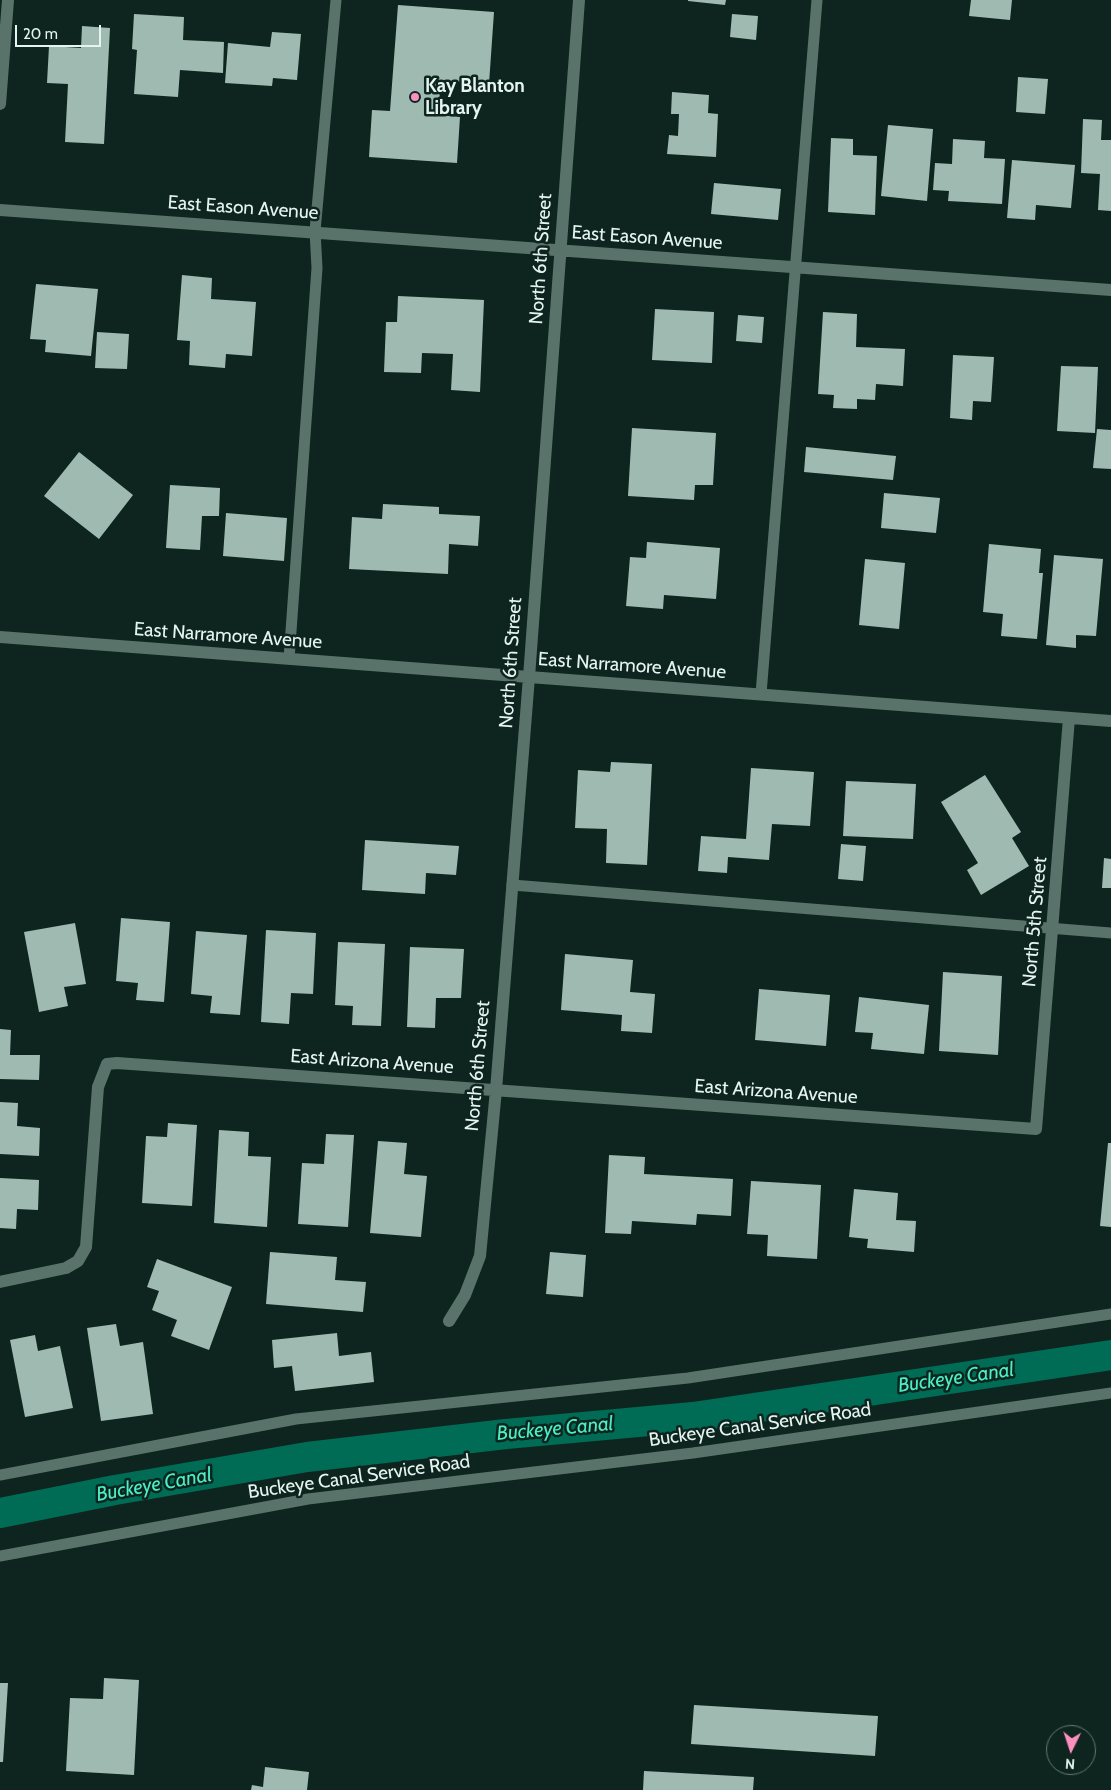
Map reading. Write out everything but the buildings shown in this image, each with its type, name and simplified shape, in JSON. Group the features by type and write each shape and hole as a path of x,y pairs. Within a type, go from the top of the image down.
{"street":[{"path":"0,104 8,0"},
{"name":"North 6th Street","path":"448,1321 465,1294 480,1256 496,1090 529,677 579,0"},
{"name":"East Eason Avenue","path":"0,210 1111,290"},
{"name":"East Narramore Avenue","path":"0,638 1111,721"},
{"name":"North 5th Street","path":"1036,1129 1069,718"},
{"name":"East Arizona Avenue","path":"0,1282 66,1268 78,1261 86,1248 98,1087 107,1064 133,1063 1036,1129"}],"lane":[{"path":"290,659 317,268 315,232 336,0"},
{"path":"761,694 817,0"},
{"path":"512,885 1111,933"},
{"path":"0,1475 296,1419 688,1378 1111,1314"},
{"name":"Buckeye Canal Service Road","path":"0,1556 308,1499 693,1453 1111,1393"}],"waterway":[{"name":"Buckeye Canal","path":"0,1513 115,1490 307,1457 506,1434 693,1417 1111,1355"}],"place":[{"name":"Kay Blanton Library","path":"415,97"}]}
